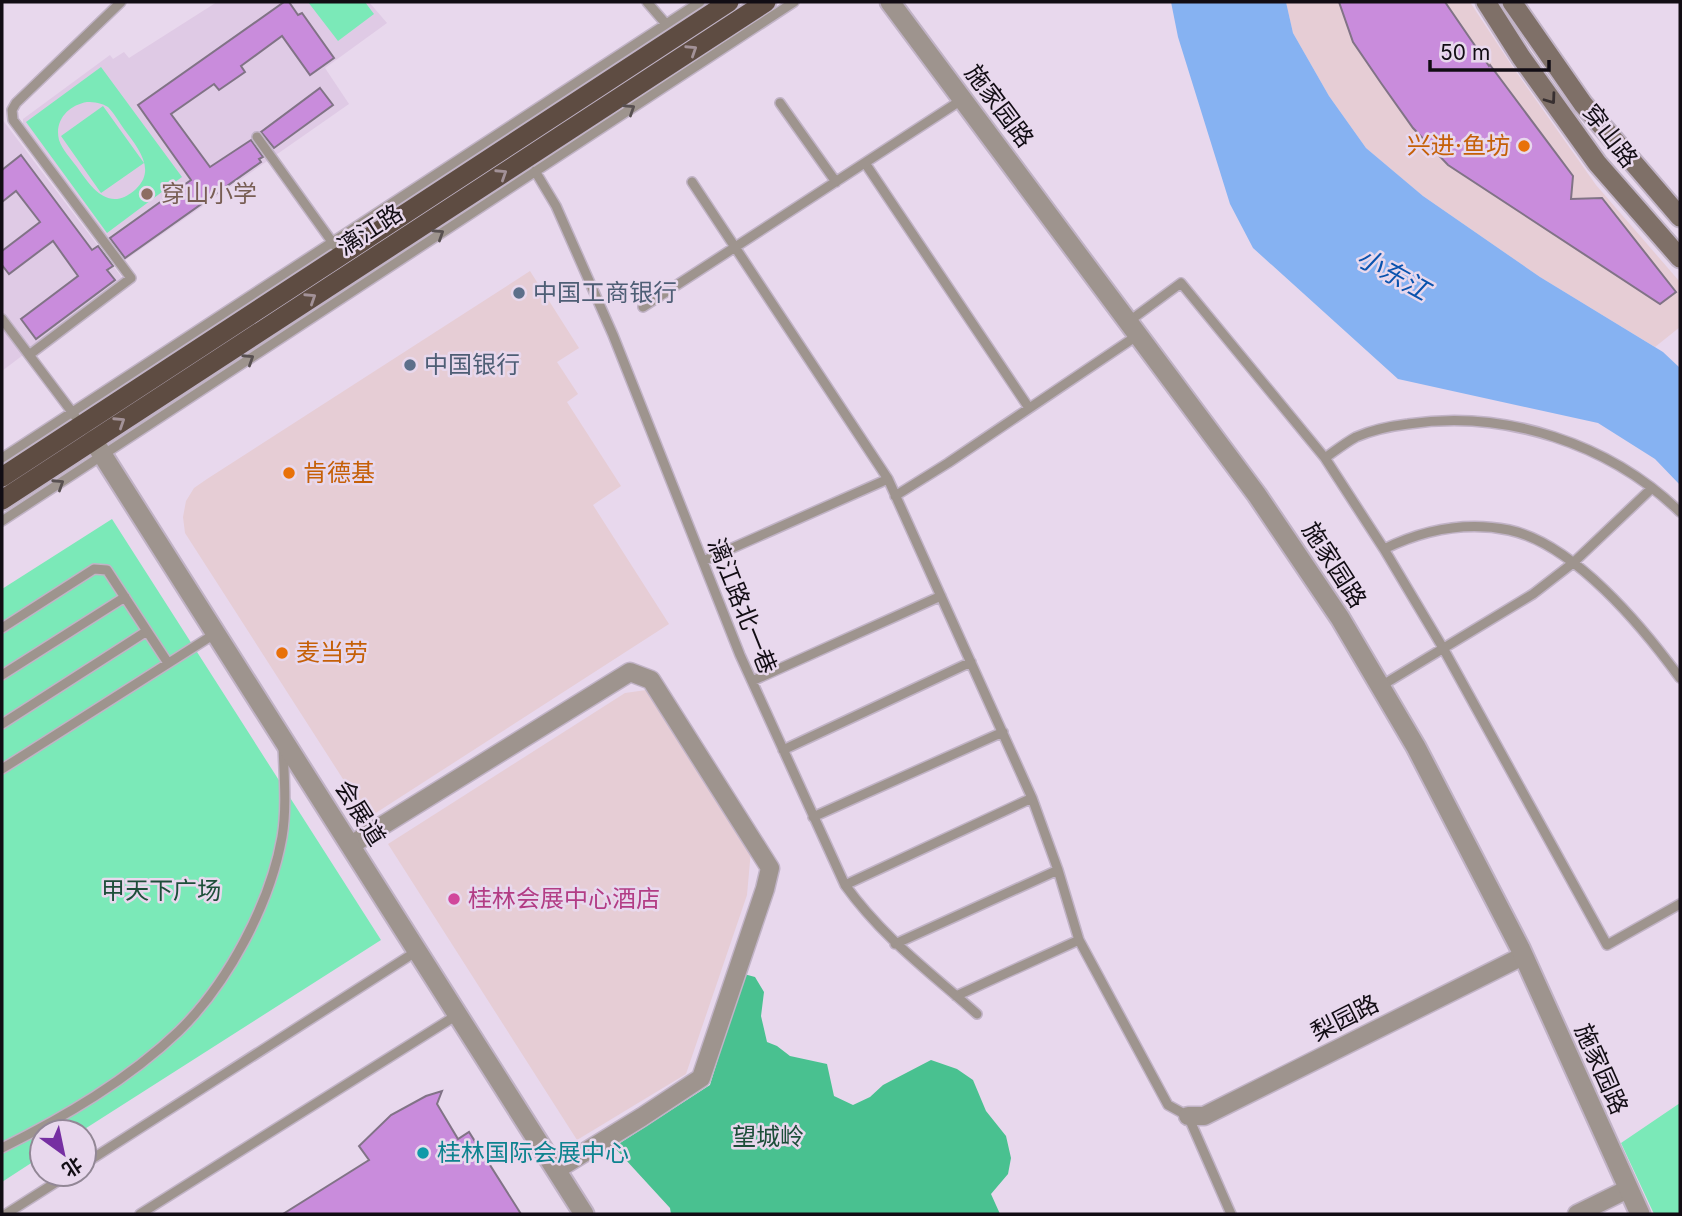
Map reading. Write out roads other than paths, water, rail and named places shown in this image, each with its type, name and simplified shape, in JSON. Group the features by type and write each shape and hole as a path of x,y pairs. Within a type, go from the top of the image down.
{"highway":[{"name":"漓江路","path":"2,500 88,433 347,263 729,2"},
{"name":"漓江路","path":"347,263 766,2"},
{"name":"漓江路","path":"2,477 88,433"}],"main road":[{"name":"穿山路","path":"1486,2 1521,57 1597,163 1680,258"},
{"name":"穿山路","path":"1511,2 1583,104 1680,217"}],"street":[{"name":"施家园路","path":"890,2 1292,545 1340,618 1422,760 1524,956 1640,1214"},
{"name":"会展道","path":"88,433 217,632 584,1214"},
{"path":"351,845 630,672 651,680 770,868 701,1077 556,1170"},
{"name":"梨园路","path":"1188,1116 1204,1116 1524,956"},
{"path":"1577,1214 1628,1189"}],"lane":[{"path":"29,355 131,278 13,120 12,113 16,103 121,2"},
{"path":"647,2 666,24"},
{"path":"2,521 88,433 347,263 666,24 700,2"},
{"path":"347,263 535,171 794,2"},
{"path":"643,307 963,99"},
{"path":"780,103 836,182"},
{"path":"257,137 347,263"},
{"path":"865,163 1029,408"},
{"name":"漓江路北一巷","path":"535,171 556,206 613,335 752,681 845,885 895,944 977,1014"},
{"path":"692,182 888,479 1032,798 1079,940 1168,1105 1188,1116 1231,1214"},
{"path":"895,496 1029,408 1133,328 1181,283 1325,457 1443,648 1606,945 1680,904"},
{"path":"2,319 88,433"},
{"path":"1325,457 1357,436 1393,426 1466,419 1537,432 1598,454 1652,488 1680,512"},
{"path":"2,458 88,433"},
{"path":"703,561 888,479"},
{"path":"1381,686 1533,594 1573,563 1652,488"},
{"path":"1384,549 1411,536 1445,527 1509,530 1542,542 1573,563 1623,608 1680,678"},
{"path":"2,628 94,569 107,570 168,663"},
{"path":"752,681 941,596"},
{"path":"2,675 125,597"},
{"path":"2,724 147,631"},
{"path":"2,769 217,632"},
{"path":"783,750 971,663"},
{"path":"813,817 1003,732"},
{"path":"2,1149 46,1126 132,1070 180,1030 222,979 256,919 272,879 283,834 283,737"},
{"path":"845,885 1032,798"},
{"path":"895,944 1058,870"},
{"path":"956,996 1079,940"},
{"path":"98,1155 417,951"},
{"path":"140,1214 457,1015"},
{"path":"6,1214 47,1188"}],"water":[{"name":"小东江","path":"1171,2 1286,2 1293,33 1329,96 1366,148 1423,196 1540,277 1663,352 1680,368 1680,485 1655,459 1598,423 1398,379 1253,248 1230,204 1178,37"}],"place":[{"name":"兴进·鱼坊","path":"1524,146"},
{"name":"穿山小学","path":"147,194"},
{"name":"中国工商银行","path":"519,293"},
{"name":"中国银行","path":"410,365"},
{"name":"肯德基","path":"289,473"},
{"name":"麦当劳","path":"282,653"},
{"name":"桂林会展中心酒店","path":"454,899"},
{"name":"桂林国际会展中心","path":"423,1153"}],"park label":[{"name":"甲天下广场","path":"161,891"},
{"name":"望城岭","path":"768,1137"}]}
